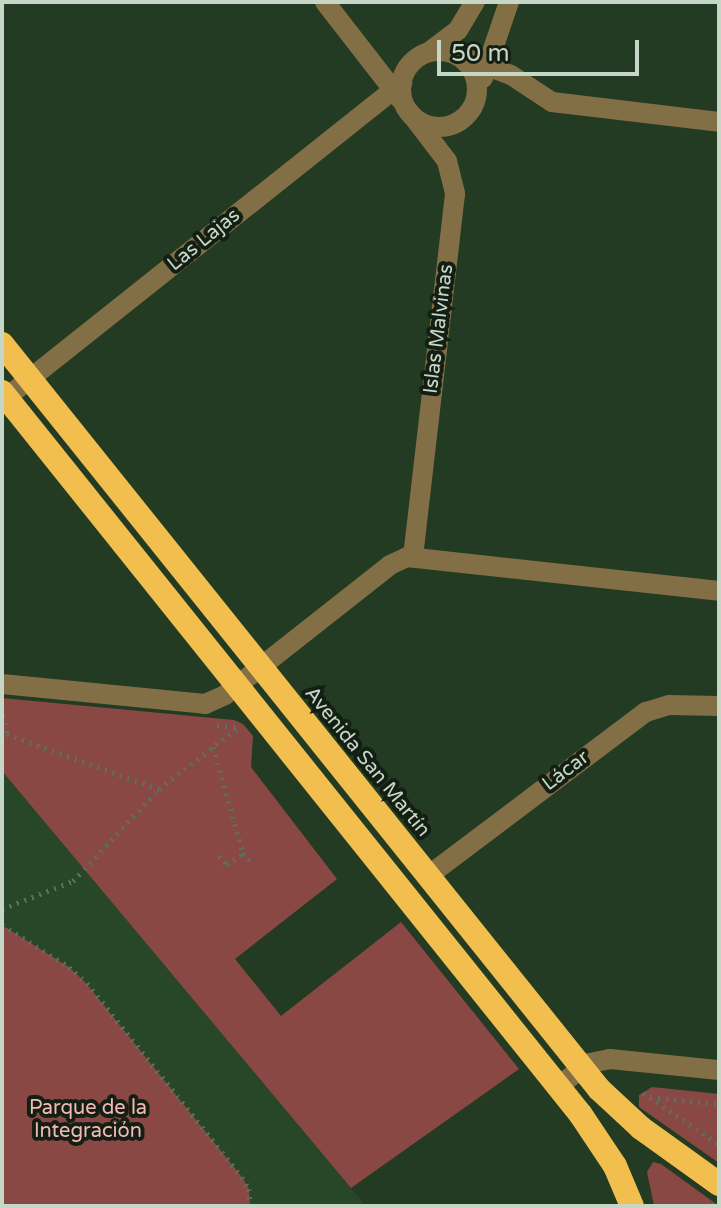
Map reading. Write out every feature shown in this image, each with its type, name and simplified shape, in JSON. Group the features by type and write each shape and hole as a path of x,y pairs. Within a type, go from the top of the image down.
{"highway":[{"name":"Avenida San Martín","path":"2,344 581,1068 641,1128 719,1184"},
{"path":"4,394 558,1086 600,1141 632,1206"}],"street":[{"name":"Islas Malvinas","path":"325,2 402,98 447,161 455,194 413,557"},
{"path":"465,22 475,2"},
{"path":"493,2 420,58 402,98 430,126 452,125 470,112 509,2"},
{"path":"372,61 390,69 439,51 517,78 552,102 719,122"},
{"path":"460,56 473,72 478,92"},
{"name":"Las Lajas","path":"4,394 30,379 402,98"},
{"path":"2,684 191,705 218,699 390,565 413,557 719,591"},
{"path":"2,704 26,687"},
{"name":"Lácar","path":"428,876 646,712 669,705 719,706"},
{"path":"558,1086 581,1068 610,1059 719,1070"}],"path":[{"path":"2,704 7,734 159,789"},
{"path":"2,909 73,881 159,789 243,724"},
{"path":"213,747 243,853 251,862"},
{"path":"219,856 227,865 243,853"},
{"path":"2,925 69,967 87,983 242,1177 249,1189 250,1206"},
{"path":"642,1092 719,1144"},
{"path":"649,1097 719,1104"}],"shaded area":[{"path":"2,771 366,1206 250,1206 250,1196 242,1177 86,983 69,967 2,925"}],"green space":[{"path":"2,698 234,720 243,724 253,736 251,767 337,879 235,959 281,1016 401,922 519,1069 351,1188 2,771"},
{"name":"Parque de la Integración","path":"2,925 69,967 86,983 242,1177 249,1189 250,1206 2,1206"},
{"path":"652,1087 719,1094 719,1163 639,1107 639,1095"},
{"path":"653,1162 661,1164 719,1206 654,1206 647,1172"}]}
